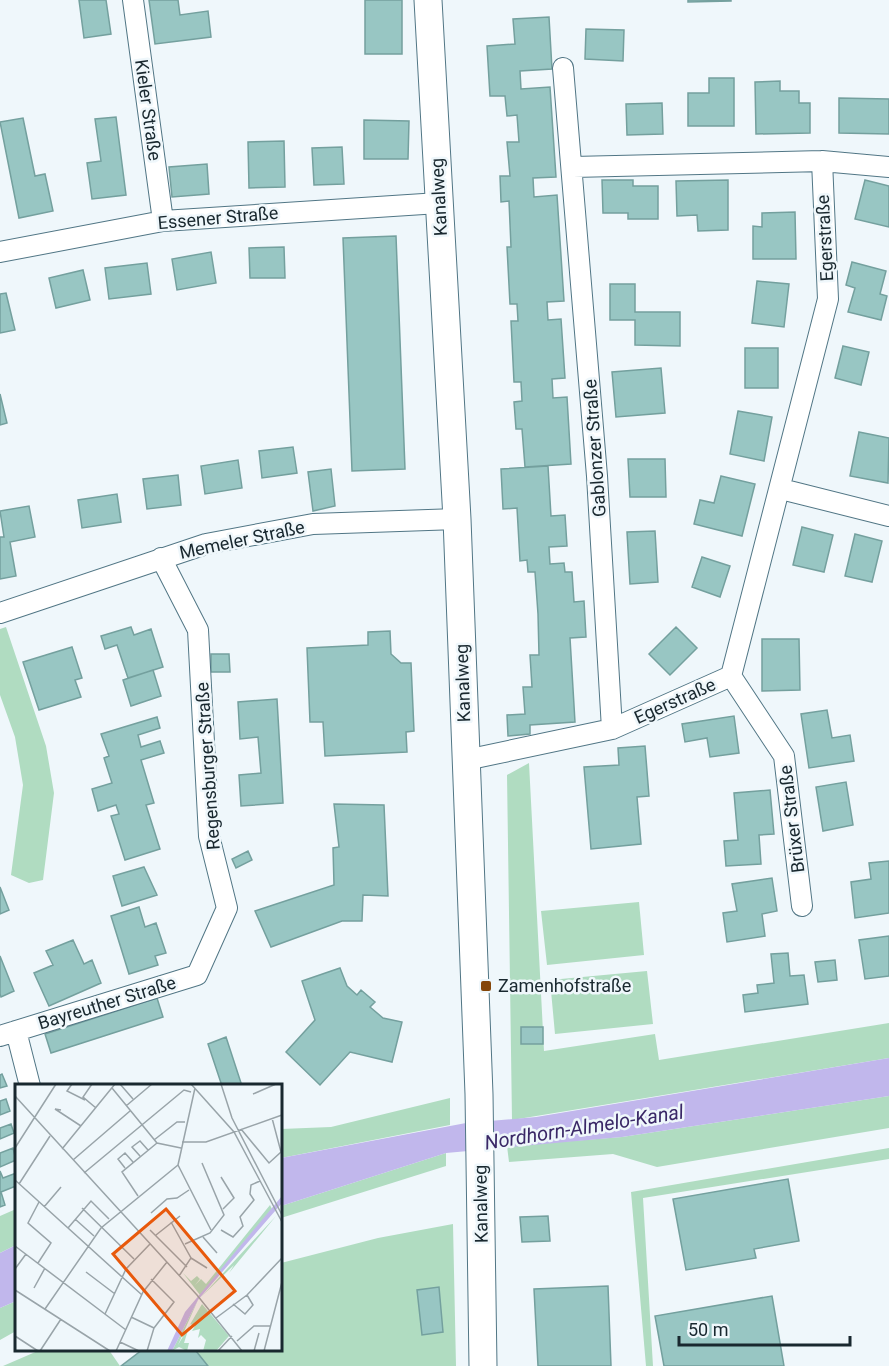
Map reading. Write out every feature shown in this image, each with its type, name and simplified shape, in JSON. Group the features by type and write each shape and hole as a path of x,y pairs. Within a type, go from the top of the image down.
{"street":[{"name":"Kieler Straße","path":"134,0 163,221"},
{"name":"Kanalweg","path":"428,0 457,519 479,1094 483,1366"},
{"name":"Gablonzer Straße","path":"563,68 597,476 612,729"},
{"path":"573,167 822,161 889,167"},
{"name":"Egerstraße","path":"466,760 612,729 731,676 781,489 828,299 822,161"},
{"name":"Essener Straße","path":"0,252 163,221 439,203"},
{"path":"781,489 889,516"},
{"name":"Memeler Straße","path":"0,613 206,544 312,524 457,519"},
{"name":"Regensburger Straße","path":"161,558 198,630 210,836 227,908 197,975"},
{"name":"Brüxer Straße","path":"731,676 784,756 802,906"},
{"name":"Bayreuther Straße","path":"29,1084 8,1033 197,975"}],"green space":[{"path":"6,627 46,746 54,793 43,880 29,883 11,875 23,785 15,737 0,695 0,629"},
{"path":"529,763 544,1051 655,1034 659,1060 889,1023 889,1058 512,1120 507,775"},
{"path":"639,902 644,955 547,965 541,911"},
{"path":"647,971 653,1024 555,1034 550,980"},
{"path":"889,1096 889,1128 657,1167 613,1154 509,1162 507,1146 622,1137"},
{"path":"450,1098 450,1125 282,1158 282,1129 331,1127"},
{"path":"889,1148 889,1159 643,1198 653,1366 646,1366 631,1192"},
{"path":"446,1153 446,1166 282,1218 282,1206"},
{"path":"15,1209 15,1246 0,1253 0,1216"},
{"path":"453,1224 456,1366 208,1366 196,1351 282,1351 282,1263 378,1238"},
{"path":"15,1301 15,1332 0,1340 0,1308"},
{"path":"38,1351 110,1351 120,1366 3,1366"}],"water":[{"name":"Nordhorn-Almelo-Kanal","path":"889,1058 889,1096 622,1137 446,1153 282,1206 282,1158 466,1123 536,1117"},
{"path":"15,1246 15,1301 0,1308 0,1253"}],"building":[{"path":"79,0 106,0 111,34 84,38"},
{"path":"149,0 178,0 180,15 208,11 211,37 155,44"},
{"path":"365,0 402,0 402,54 365,54"},
{"path":"688,0 731,0 731,1 688,2"},
{"path":"549,17 552,69 520,71 521,89 550,87 556,177 533,178 534,197 557,195 564,301 547,302 548,320 561,319 565,378 552,379 553,398 567,397 571,464 525,467 522,429 516,429 514,402 522,401 521,382 514,382 511,321 518,321 517,304 510,304 507,247 511,247 509,201 501,202 500,176 510,176 507,142 519,142 517,115 507,116 505,96 490,96 487,46 515,44 513,19"},
{"path":"586,29 624,30 623,61 585,59"},
{"path":"709,78 734,78 734,126 688,126 688,93 709,93"},
{"path":"780,81 780,91 799,91 799,103 810,103 810,133 756,134 755,82"},
{"path":"839,98 889,99 889,134 839,133"},
{"path":"662,103 663,134 627,135 626,104"},
{"path":"116,117 126,195 92,199 87,163 101,161 95,119"},
{"path":"23,118 35,176 45,174 53,211 19,218 0,122"},
{"path":"364,120 409,121 408,159 364,159"},
{"path":"284,141 285,187 249,188 248,142"},
{"path":"342,147 344,184 314,185 312,148"},
{"path":"207,164 209,194 172,197 169,167"},
{"path":"602,180 633,180 633,186 658,186 658,219 628,219 628,213 603,213"},
{"path":"728,180 728,230 698,231 697,215 677,216 676,181"},
{"path":"865,180 889,186 889,227 855,219"},
{"path":"795,212 796,259 753,259 753,226 762,227 762,213"},
{"path":"396,236 405,469 352,471 343,238"},
{"path":"284,247 285,278 250,278 249,248"},
{"path":"211,252 216,283 177,290 172,259"},
{"path":"852,262 886,271 880,294 887,296 881,320 848,312 855,288 846,285"},
{"path":"147,263 151,294 109,299 105,268"},
{"path":"83,270 90,300 56,308 49,278"},
{"path":"757,281 789,284 784,327 752,323"},
{"path":"610,284 635,284 635,312 680,312 680,346 635,345 635,320 610,320"},
{"path":"6,293 15,330 0,333 0,294"},
{"path":"843,346 869,352 861,385 835,378"},
{"path":"745,348 778,348 778,388 745,388"},
{"path":"661,368 665,413 616,417 612,372"},
{"path":"0,394 7,423 0,425"},
{"path":"738,411 772,417 764,461 730,454"},
{"path":"859,432 889,438 888,483 850,476"},
{"path":"293,447 297,473 262,478 259,451"},
{"path":"628,459 665,459 666,497 630,497"},
{"path":"238,460 242,488 205,494 201,466"},
{"path":"548,466 551,516 565,515 567,546 549,547 550,564 564,563 565,572 572,572 574,602 584,601 586,637 570,638 575,722 530,725 530,734 508,736 507,715 525,714 523,687 532,687 530,655 539,655 538,614 535,572 528,572 527,560 520,561 517,508 503,509 501,469"},
{"path":"331,469 335,506 313,511 308,472"},
{"path":"178,475 181,505 147,509 143,479"},
{"path":"721,476 755,484 742,536 694,524 700,500 714,503"},
{"path":"117,494 121,522 82,528 78,500"},
{"path":"29,506 35,537 10,542 16,576 0,579 0,537 4,537 0,511"},
{"path":"802,527 833,535 824,572 793,565"},
{"path":"655,531 658,582 630,584 627,532"},
{"path":"855,534 882,541 872,582 845,576"},
{"path":"702,557 730,566 720,597 692,587"},
{"path":"131,627 134,635 151,629 163,667 128,678 117,645 105,649 101,636"},
{"path":"676,627 697,648 670,675 649,654"},
{"path":"390,631 391,654 401,663 411,663 414,731 406,732 407,752 325,756 323,722 310,722 307,648 368,645 368,632"},
{"path":"762,639 799,639 800,690 762,691"},
{"path":"72,647 82,678 75,680 81,697 39,710 23,662"},
{"path":"211,654 229,654 230,672 211,672"},
{"path":"153,670 161,696 131,706 123,680"},
{"path":"277,699 283,803 241,806 239,775 261,773 258,737 240,739 238,702"},
{"path":"827,710 832,738 850,735 854,761 809,768 801,714"},
{"path":"734,716 739,753 710,757 707,738 685,742 682,724"},
{"path":"157,717 160,728 138,735 141,747 160,741 164,753 141,760 154,803 146,805 160,849 125,860 111,816 119,814 116,805 98,811 92,789 112,783 104,758 109,756 101,734"},
{"path":"645,746 649,796 637,797 641,844 591,849 584,767 619,765 618,748"},
{"path":"846,782 853,825 823,831 816,787"},
{"path":"770,790 774,834 759,835 761,864 726,866 724,841 738,840 734,793"},
{"path":"334,804 384,805 388,896 363,895 362,921 342,921 271,947 255,911 334,885 333,848 339,847"},
{"path":"248,851 252,860 236,868 232,859"},
{"path":"889,861 889,913 855,918 851,882 871,879 869,863"},
{"path":"144,867 157,895 122,906 113,876"},
{"path":"772,878 777,911 762,914 765,936 727,942 723,913 737,911 732,884"},
{"path":"0,887 9,910 0,914"},
{"path":"139,907 145,927 156,923 166,953 155,956 158,965 129,974 111,916"},
{"path":"889,936 889,976 865,979 859,940"},
{"path":"73,940 84,964 92,960 101,983 49,1006 34,973 53,965 46,951"},
{"path":"788,953 790,976 804,975 808,1004 745,1012 743,995 758,993 757,985 774,983 771,954"},
{"path":"0,956 14,991 1,997 0,994"},
{"path":"835,960 837,980 818,982 815,962"},
{"path":"340,968 347,986 357,995 361,990 375,1002 370,1007 383,1018 402,1022 392,1062 350,1052 320,1085 286,1052 315,1020 302,981"},
{"path":"157,998 163,1017 51,1053 45,1034"},
{"path":"521,1027 543,1027 543,1044 521,1044"},
{"path":"226,1037 241,1084 221,1084 208,1044"},
{"path":"2,1074 7,1086 0,1088 0,1075"},
{"path":"6,1099 10,1111 0,1115 0,1101"},
{"path":"11,1124 14,1133 0,1139 0,1128"},
{"path":"13,1148 15,1160 0,1167 0,1153"},
{"path":"0,1171 3,1178 15,1173 15,1186 1,1192 5,1205 0,1207"},
{"path":"788,1179 799,1241 754,1249 756,1258 686,1270 673,1199"},
{"path":"548,1216 550,1241 522,1242 520,1217"},
{"path":"608,1286 611,1366 538,1366 534,1289"},
{"path":"439,1287 443,1332 422,1335 417,1290"},
{"path":"772,1296 784,1366 664,1366 655,1316"},
{"path":"141,1351 196,1351 208,1366 121,1366"}],"place":[{"name":"Zamenhofstraße","path":"486,986"}]}
